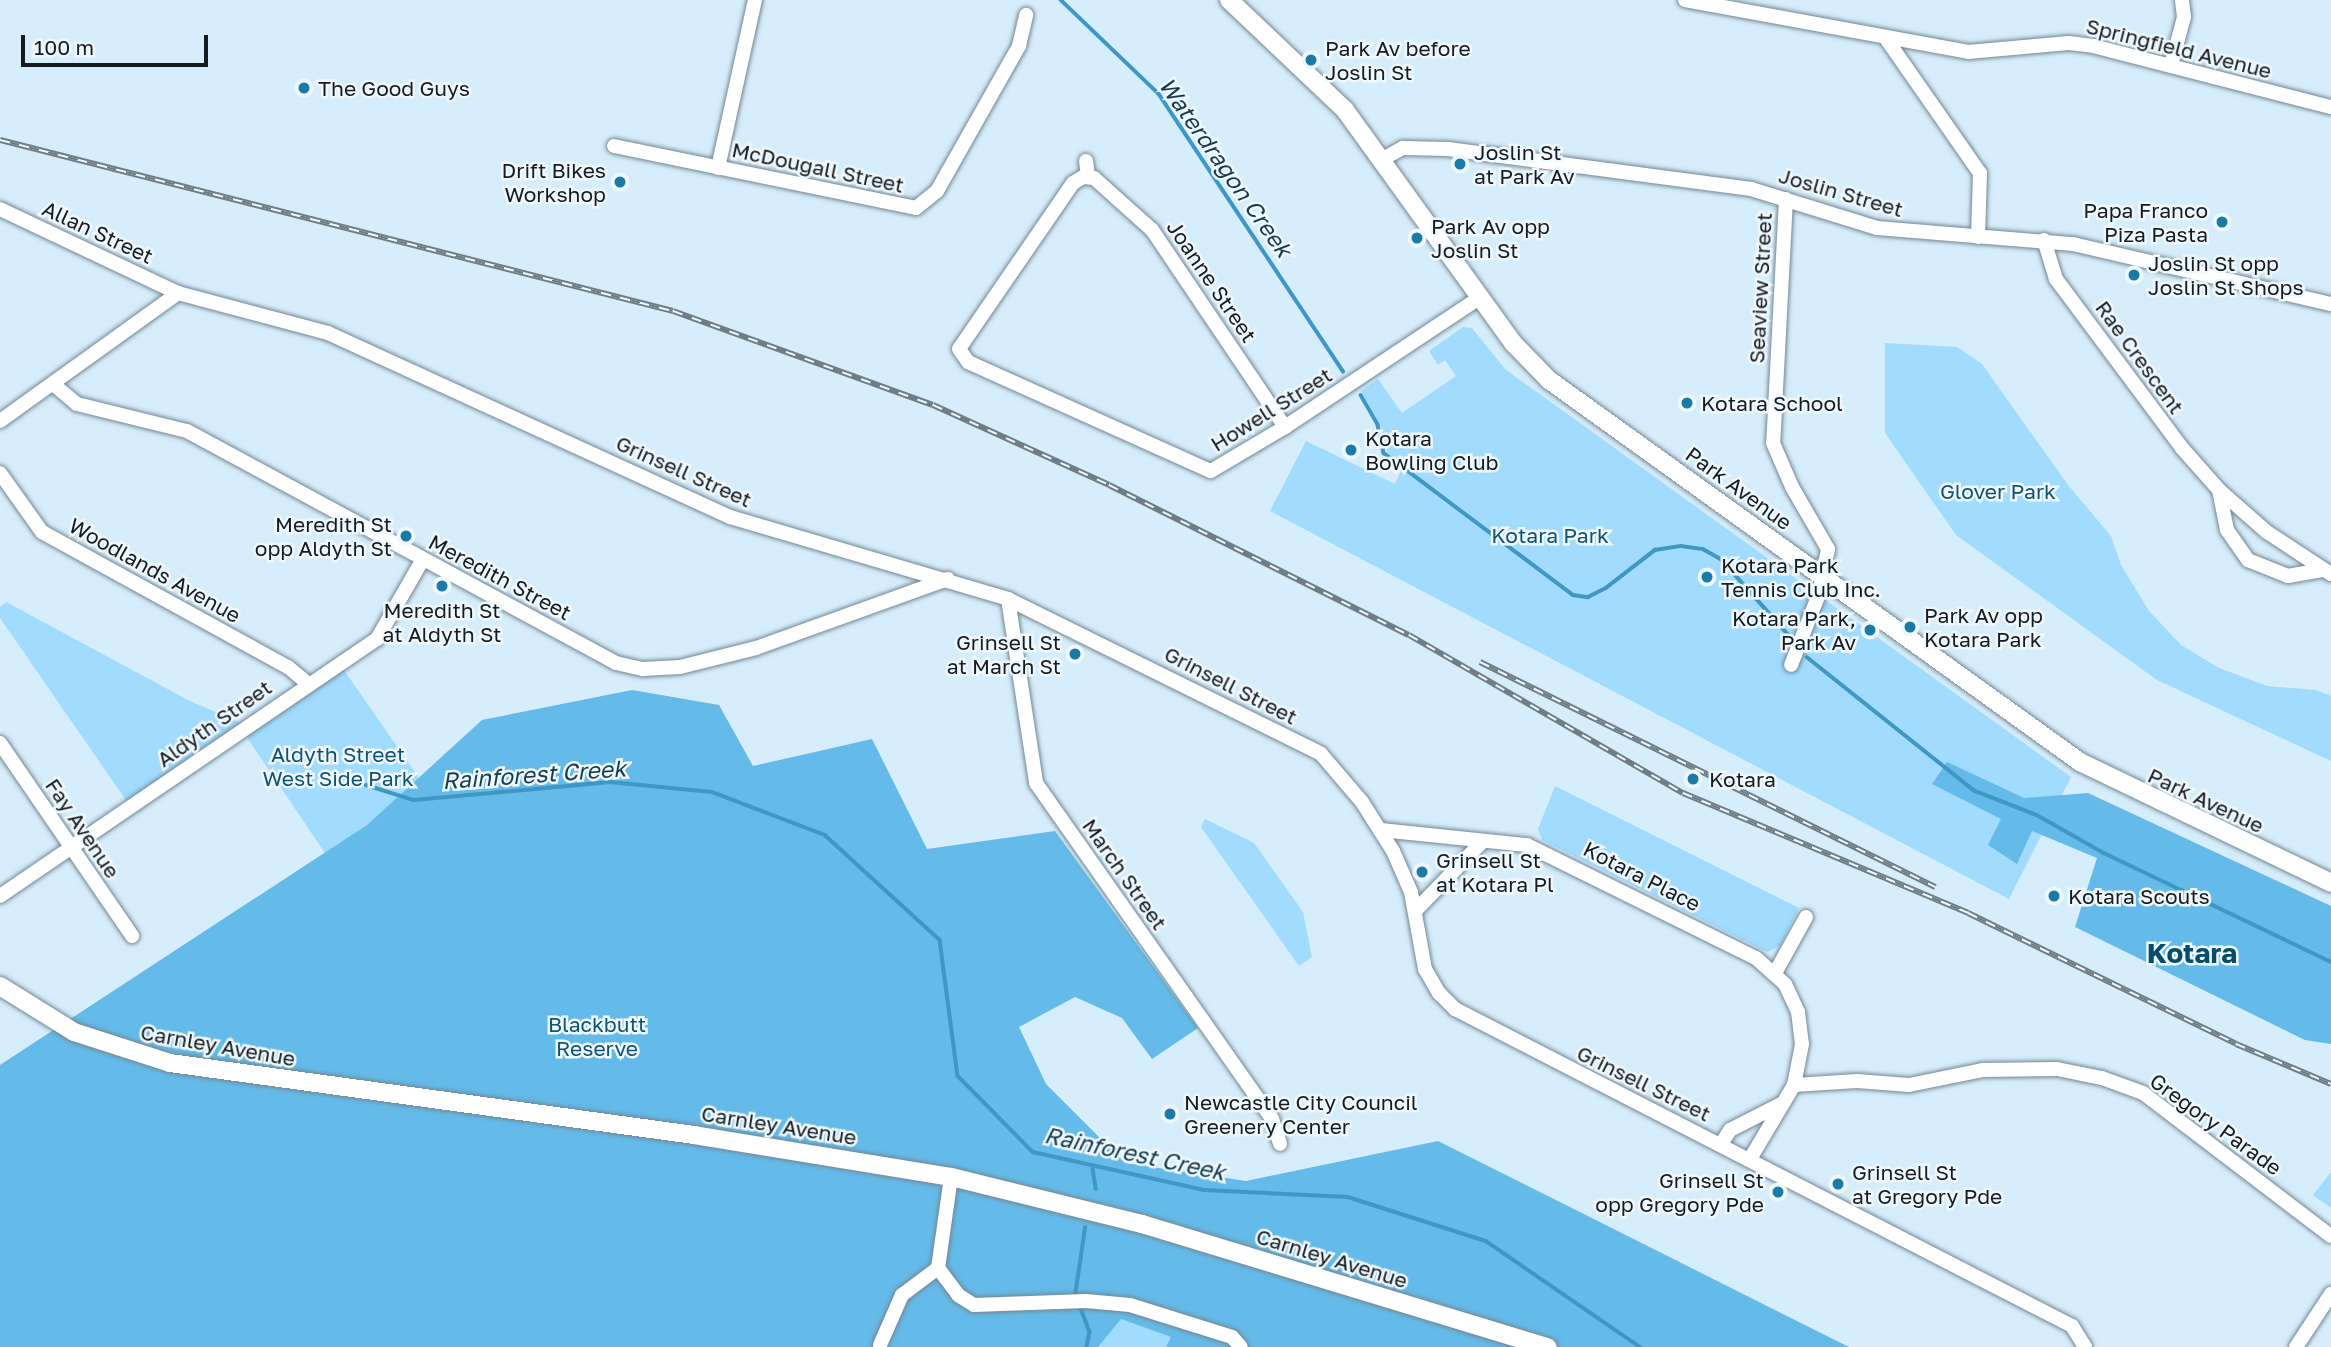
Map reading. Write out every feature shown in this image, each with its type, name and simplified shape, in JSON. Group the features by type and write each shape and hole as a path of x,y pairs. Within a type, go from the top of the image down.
{"main road":[{"name":"Park Avenue","path":"1229,0 1331,94 1479,298 1549,380 2080,762 2331,883"},
{"name":"Carnley Avenue","path":"0,986 74,1032 170,1063 694,1135 951,1177 1142,1224 1548,1347"}],"street":[{"path":"718,168 755,0"},
{"name":"Springfield Avenue","path":"1685,0 1968,52 2069,43 2171,65 2331,107"},
{"path":"2171,65 2183,18 2182,0"},
{"name":"McDougall Street","path":"614,146 905,208 922,205 937,191 1019,46 1026,15"},
{"path":"1885,37 1980,173 1978,237"},
{"name":"Joslin Street","path":"1381,160 1403,148 1448,149 1751,189 1877,228 2044,240 2331,304"},
{"path":"1086,161 1088,176"},
{"name":"Howell Street","path":"1088,176 1073,183 960,343 960,355 1211,471 1285,427 1479,298"},
{"name":"Joanne Street","path":"1088,176 1107,184 1146,222 1285,427"},
{"name":"Seaview Street","path":"1786,199 1773,443 1828,550 1824,576"},
{"name":"Allan Street","path":"0,209 178,293"},
{"name":"Rae Crescent","path":"2044,240 2056,279 2149,409 2219,490 2327,572"},
{"path":"0,421 178,293"},
{"name":"Grinsell Street","path":"178,293 328,333 730,517 948,579 1008,599 1326,757 1381,831 1404,872 1415,911 1425,969 1439,993 1455,1009 2072,1326 2085,1347"},
{"name":"Meredith Street","path":"53,384 77,404 187,431 616,663 643,669 680,667 756,648 948,579"},
{"name":"Woodlands Avenue","path":"0,473 42,532 288,667 308,684"},
{"name":"Rae Crescent","path":"2219,490 2227,530 2248,560 2288,576 2327,572"},
{"name":"Aldyth Street","path":"0,896 381,635 423,559"},
{"path":"1791,665 1824,576"},
{"name":"March Street","path":"1008,599 1036,783 1272,1119 1280,1144"},
{"name":"Fay Avenue","path":"0,743 132,936"},
{"name":"Kotara Place","path":"1381,831 1516,843 1545,852 1756,958 1774,972 1791,995 1801,1030 1800,1069 1794,1085"},
{"path":"1415,911 1482,842"},
{"path":"1774,972 1785,962 1806,917"},
{"name":"Gregory Parade","path":"1794,1085 1857,1081 1909,1085 1983,1070 2033,1067 2102,1078 2143,1093 2331,1236"},
{"path":"1750,1160 1794,1085"},
{"path":"1721,1144 1730,1130 1783,1103"},
{"path":"880,1345 902,1295 937,1268 951,1177"},
{"path":"937,1268 958,1295 974,1305 1068,1301 1130,1305 1232,1337 1241,1347"},
{"path":"2296,1347 2331,1294"}],"green space":[{"name":"Kotara Park","path":"1463,327 1472,328 1505,369 2071,777 2009,899 1270,511 1306,441 1395,484 1402,468 1387,451 1380,424 1361,391 1378,379 1402,413 1456,376 1445,360 1438,365 1429,351"},
{"name":"Glover Park","path":"1885,343 1957,347 1982,364 2068,485 2111,536 2121,565 2149,611 2181,645 2219,668 2267,686 2316,690 2331,696 2331,761 2157,680 1956,535 1885,433"},
{"name":"Aldyth Street West Side Park","path":"6,602 188,700 247,726 339,663 419,778 367,825 325,853 242,730 130,806 0,618 0,607"},
{"name":"Blackbutt Reserve","path":"632,690 719,705 753,766 872,739 927,849 1055,831 1198,1028 1152,1059 1122,1018 1075,997 1019,1027 1046,1084 1125,1163 1246,1181 1438,1141 1849,1347 1166,1347 1171,1337 1121,1319 1098,1347 0,1347 0,1065 367,825 482,720"},
{"path":"1947,762 2024,798 2088,793 2331,906 2331,1044 2305,1040 2075,927 2097,858 2032,831 2017,864 1988,845 2001,819 1932,784"},
{"path":"1555,786 1799,908 1780,946 1767,952 1542,840 1538,829"},
{"path":"1205,819 1254,843 1303,912 1312,957 1299,966 1201,827"},
{"path":"2331,1172 2331,1208 2313,1195"},
{"path":"1098,1311 1201,1347 909,1347"}],"waterway":[{"name":"Waterdragon Creek","path":"1061,0 1159,94 1343,371"},
{"name":"Waterdragon Creek","path":"1361,395 1378,425 1384,453 1573,595 1588,597 1606,588 1655,550 1681,546 1703,549 1721,559 1794,641"},
{"name":"Waterdragon Creek","path":"1807,657 1975,791 2037,815 2104,853 2331,962"},
{"name":"Rainforest Creek","path":"366,785 414,800 610,782 712,792 825,835 940,940 958,1076 1033,1152 1205,1190 1348,1197 1486,1241 1640,1347"},
{"path":"1093,1169 1096,1189"},
{"path":"1075,1296 1085,1228"},
{"path":"1080,1306 1090,1332 1087,1347"}],"railway":[{"path":"0,140 673,311 933,405 1109,485 1409,635 1683,793 1968,913 2236,1044 2331,1084"},
{"path":"1480,662 1935,887"}],"place":[{"name":"Park Av before Joslin St","path":"1311,60"},
{"name":"The Good Guys","path":"304,88"},
{"name":"Joslin St at Park Av","path":"1460,164"},
{"name":"Drift Bikes Workshop","path":"620,182"},
{"name":"Papa Franco Piza Pasta","path":"2222,222"},
{"name":"Park Av opp Joslin St","path":"1417,238"},
{"name":"Joslin St opp Joslin St Shops","path":"2134,275"},
{"name":"Kotara School","path":"1687,403"},
{"name":"Kotara Bowling Club","path":"1351,450"},
{"name":"Meredith St opp Aldyth St","path":"406,536"},
{"name":"Kotara Park Tennis Club Inc.","path":"1707,577"},
{"name":"Meredith St at Aldyth St","path":"442,586"},
{"name":"Park Av opp Kotara Park","path":"1910,627"},
{"name":"Kotara Park, Park Av","path":"1870,630"},
{"name":"Grinsell St at March St","path":"1075,654"},
{"name":"Kotara","path":"1693,779"},
{"name":"Grinsell St at Kotara Pl","path":"1422,872"},
{"name":"Kotara Scouts","path":"2054,896"},
{"name":"Newcastle City Council Greenery Center","path":"1170,1114"},
{"name":"Grinsell St at Gregory Pde","path":"1838,1184"},
{"name":"Grinsell St opp Gregory Pde","path":"1778,1192"}],"district":[{"name":"Kotara","path":"2192,953"}]}
